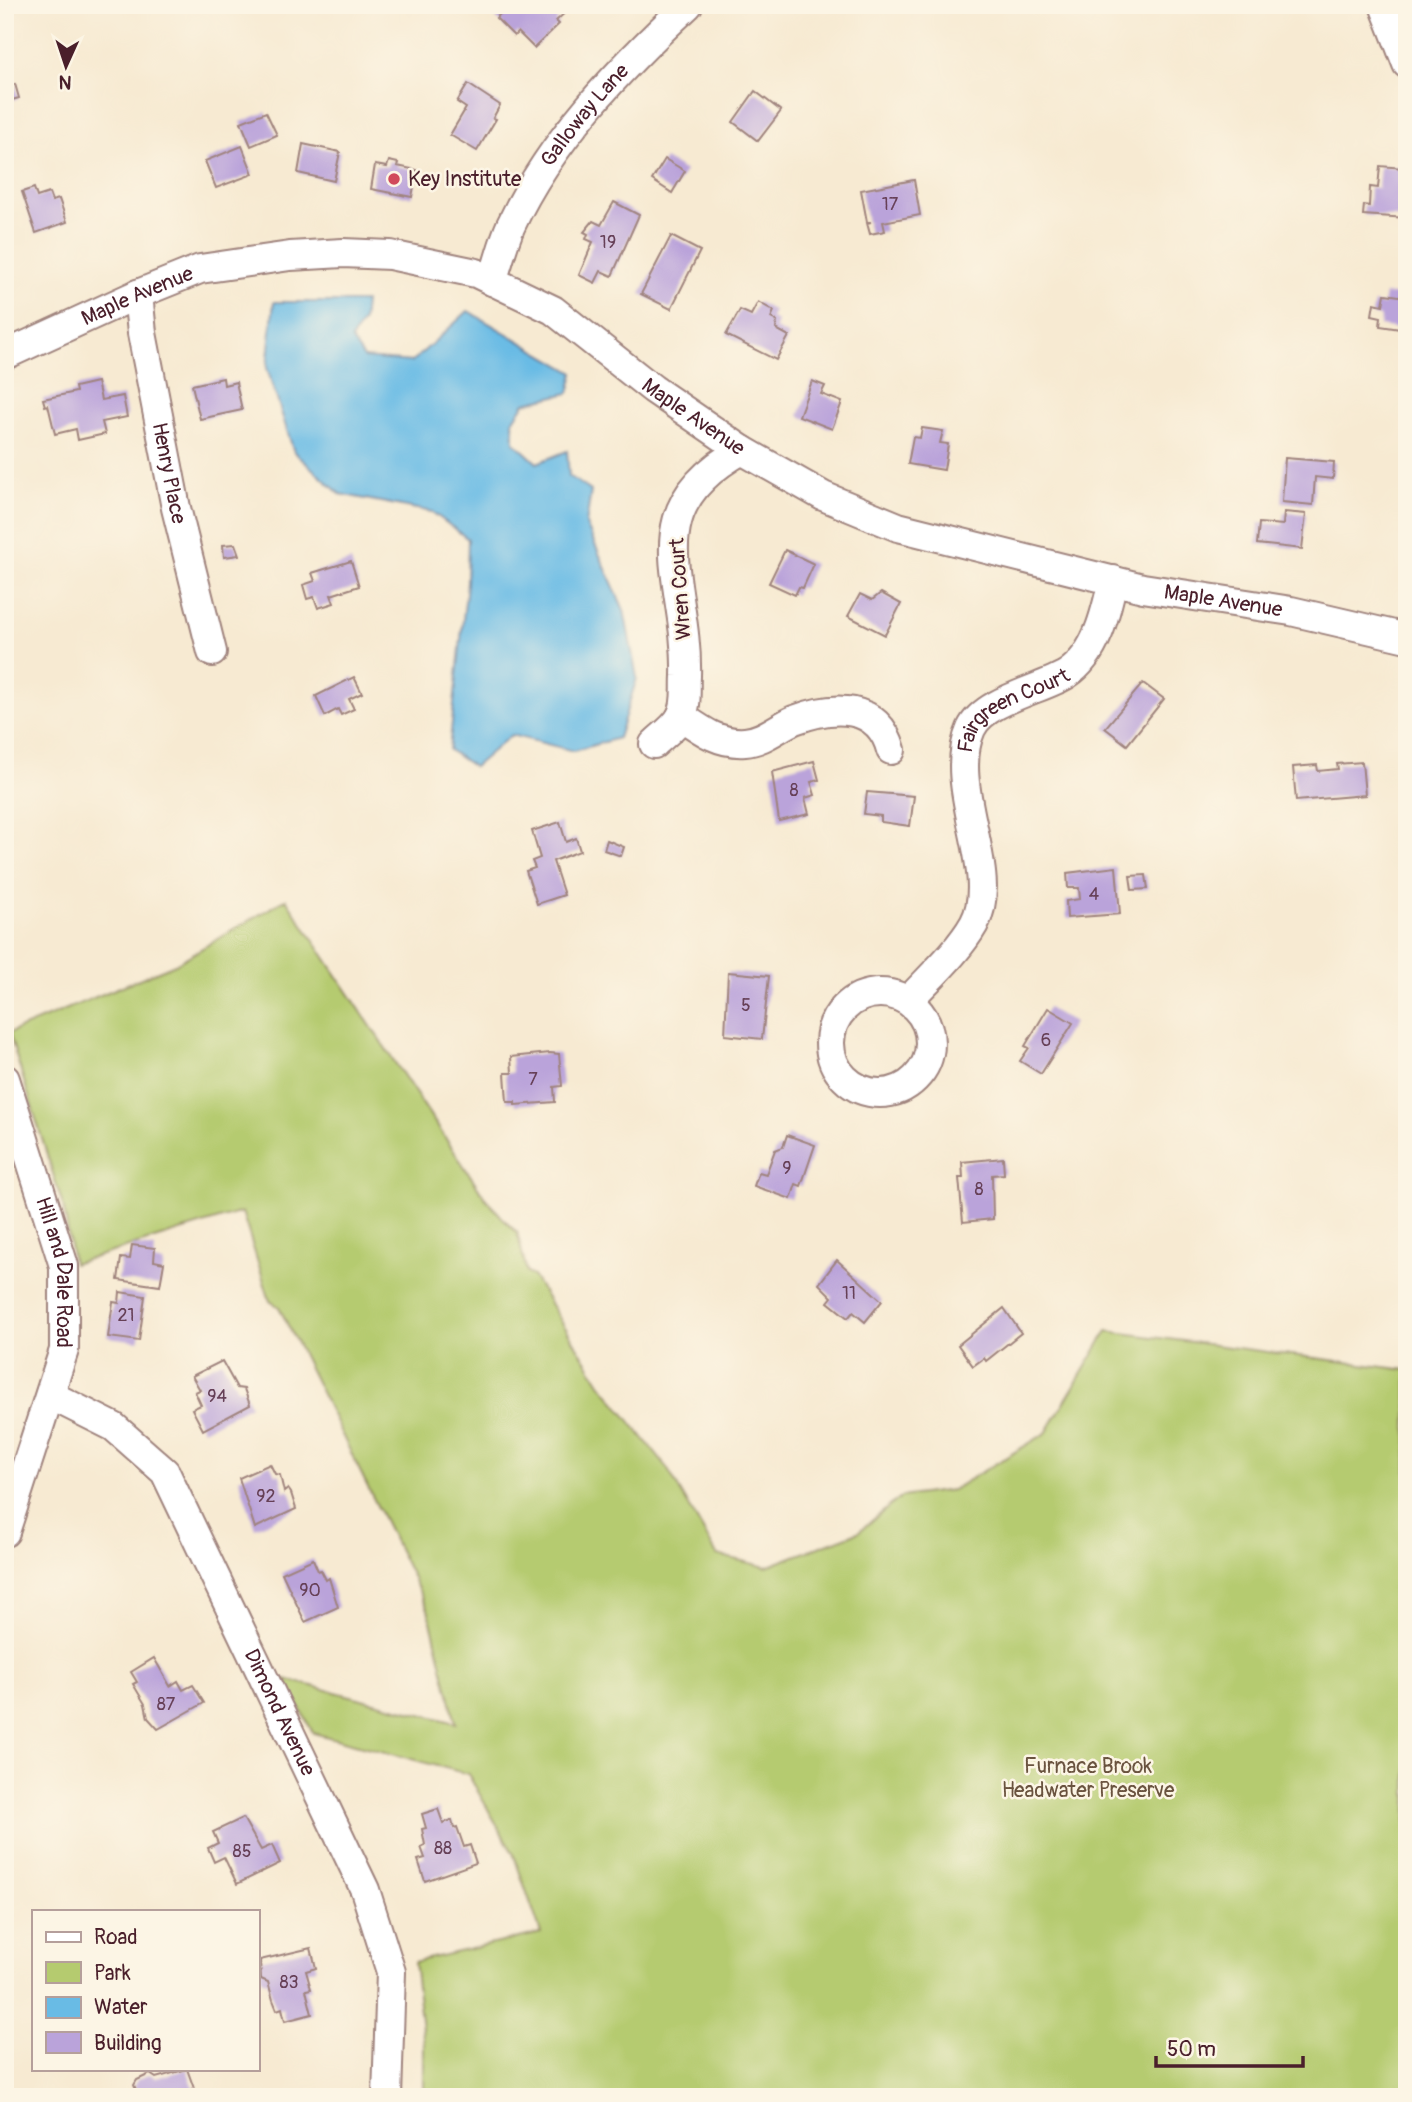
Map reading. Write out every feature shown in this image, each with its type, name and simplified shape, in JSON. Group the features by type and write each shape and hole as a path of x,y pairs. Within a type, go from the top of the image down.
{"street":[{"name":"Galloway Lane","path":"492,281 511,227 534,183 577,124 652,39 688,5"},
{"path":"1384,5 1407,64"},
{"name":"Maple Avenue","path":"5,355 138,294 200,270 290,256 342,253 390,256 476,273 553,310 653,388 742,450 823,496 898,527 1113,580 1291,611 1407,638"},
{"name":"Henry Place","path":"138,294 142,332 176,508 212,652"},
{"name":"Wren Court","path":"681,716 686,663 678,598 677,516 682,503 701,478 719,463 742,450"},
{"name":"Fairgreen Court","path":"908,1001 964,938 975,923 981,904 982,886 969,811 965,765 966,744 972,726 1002,703 1068,673 1095,639 1107,610 1113,580"},
{"path":"654,744 681,716 721,740 745,742 813,714 852,712 872,717 881,724 891,750"},
{"name":"Hill and Dale Road","path":"5,1079 65,1266 64,1350 5,1532"},
{"name":"Dimond Avenue","path":"52,1391 114,1427 164,1472 365,1890 391,1972 387,2097"}],"green space":[{"name":"Furnace Brook Headwater Preserve","path":"286,899 486,1199 517,1232 527,1273 533,1276 600,1383 667,1468 717,1555 766,1567 858,1532 901,1497 952,1490 1046,1433 1107,1331 1407,1370 1407,2097 424,2097 424,2045 414,1962 541,1933 513,1853 468,1774 313,1733 285,1679 456,1723 428,1609 279,1307 270,1301 242,1212 73,1264 64,1209 9,1033 175,964"}],"water":[{"path":"274,302 365,302 363,321 351,339 364,358 412,362 468,311 574,373 569,393 525,403 513,421 514,442 537,463 567,451 569,476 591,491 586,524 624,610 637,678 618,738 574,751 511,735 474,767 449,750 467,583 468,539 432,512 340,494 294,452 267,368"}],"building":[{"path":"509,5 567,5 570,8 556,21 559,24 534,48 518,32 514,36 496,18"},
{"path":"15,84 19,98 5,102 5,87"},
{"path":"468,84 500,105 493,118 496,119 477,151 450,135 466,108 457,102"},
{"path":"755,91 781,111 758,141 733,122"},
{"path":"266,112 277,135 251,146 241,122"},
{"path":"303,144 340,152 334,181 298,173"},
{"path":"242,146 253,174 216,188 205,161"},
{"path":"665,159 685,171 672,193 652,180"},
{"name":"Key Institute","path":"389,161 398,163 397,166 417,170 412,197 371,189 375,165 387,167"},
{"path":"1403,165 1407,166 1407,218 1363,215 1364,205 1369,206 1370,187 1378,188 1380,166 1403,168"},
{"path":"914,180 920,215 883,222 885,231 870,234 867,223 871,222 867,222 861,190"},
{"path":"34,188 37,197 49,193 52,201 59,199 67,222 36,233 22,192"},
{"path":"614,202 639,215 612,276 601,271 595,283 579,275 593,242 586,239 588,234 584,232 593,221 601,225"},
{"path":"671,236 700,251 671,309 641,294"},
{"path":"1385,294 1407,297 1407,330 1380,326 1381,317 1372,315 1374,303 1383,305"},
{"path":"758,302 774,311 771,318 777,321 776,329 789,336 776,360 726,335 740,310 751,315"},
{"path":"223,378 224,385 236,382 242,410 200,419 192,385"},
{"path":"812,381 825,386 821,394 842,402 832,429 799,416"},
{"path":"97,382 101,400 123,396 127,417 102,422 105,434 78,440 76,429 55,434 48,405 45,406 43,399 76,392 75,387"},
{"path":"922,428 943,431 940,443 948,444 944,470 908,464 913,437 920,438"},
{"path":"1285,458 1334,462 1333,479 1315,477 1313,505 1282,502"},
{"path":"1284,512 1306,514 1302,549 1257,544 1259,523 1283,525"},
{"path":"235,544 239,555 224,557 223,545"},
{"path":"785,550 814,564 803,588 799,587 795,595 769,583"},
{"path":"351,561 359,586 331,595 334,603 318,608 314,597 307,599 303,585 315,581 312,573"},
{"path":"881,593 901,604 885,635 848,616 860,594 872,600"},
{"path":"354,677 362,693 349,699 354,709 341,715 338,709 325,716 316,696"},
{"path":"1143,683 1164,699 1127,745 1105,728"},
{"path":"814,761 819,780 811,782 815,795 805,798 809,814 779,821 772,772"},
{"path":"1362,762 1365,795 1296,801 1293,767 1317,765 1318,771 1338,769 1337,764"},
{"path":"867,792 914,796 910,826 881,822 881,816 864,814"},
{"path":"560,822 566,842 576,838 580,851 553,861 564,895 537,904 526,871 535,868 532,861 540,858 532,831"},
{"path":"607,840 624,847 621,856 604,850"},
{"path":"1116,867 1120,914 1067,918 1066,901 1080,899 1079,888 1068,888 1067,873"},
{"path":"1146,875 1148,889 1132,890 1130,876"},
{"path":"728,972 769,976 762,1039 725,1035"},
{"path":"1048,1008 1073,1023 1041,1074 1020,1061 1029,1048 1025,1046"},
{"path":"559,1054 562,1086 554,1087 555,1102 515,1105 515,1102 507,1102 505,1073 512,1073 511,1057"},
{"path":"787,1135 815,1145 801,1186 796,1184 791,1199 754,1186 759,1172 766,1174 775,1150 783,1147"},
{"path":"1003,1158 1004,1174 992,1175 993,1219 963,1222 959,1178 963,1178 962,1162"},
{"path":"132,1245 155,1248 154,1261 164,1263 160,1286 118,1280 121,1258 130,1259"},
{"path":"837,1260 882,1301 865,1322 853,1312 848,1318 828,1302 832,1297 819,1284"},
{"path":"120,1292 145,1296 139,1341 108,1337 113,1302 119,1303"},
{"path":"1004,1308 1021,1333 986,1361 984,1358 973,1366 958,1345"},
{"path":"222,1361 237,1388 244,1389 250,1405 203,1430 192,1409 201,1405 195,1392 200,1390 192,1376"},
{"path":"270,1464 275,1474 280,1475 284,1492 288,1489 291,1493 296,1509 255,1528 239,1478"},
{"path":"313,1559 318,1571 321,1570 326,1580 329,1578 338,1607 305,1622 282,1573"},
{"path":"154,1658 170,1686 178,1681 183,1690 193,1685 204,1703 158,1729 148,1718 145,1704 133,1684 137,1682 131,1672"},
{"path":"438,1809 443,1823 452,1820 454,1828 457,1827 464,1847 470,1845 476,1863 425,1881 418,1860 425,1858 421,1847 425,1845 422,1829 426,1828 422,1814"},
{"path":"243,1818 261,1850 272,1845 280,1863 237,1884 224,1857 214,1862 208,1848 218,1843 213,1832"},
{"path":"311,1948 316,1968 306,1971 311,1989 306,1990 312,2014 285,2021 282,2008 277,2010 268,1982 261,1979 260,1960"},
{"path":"187,2070 197,2097 139,2097 134,2085 137,2080 150,2074 156,2078"}],"place":[{"name":"Key Institute","path":"394,179"}]}
